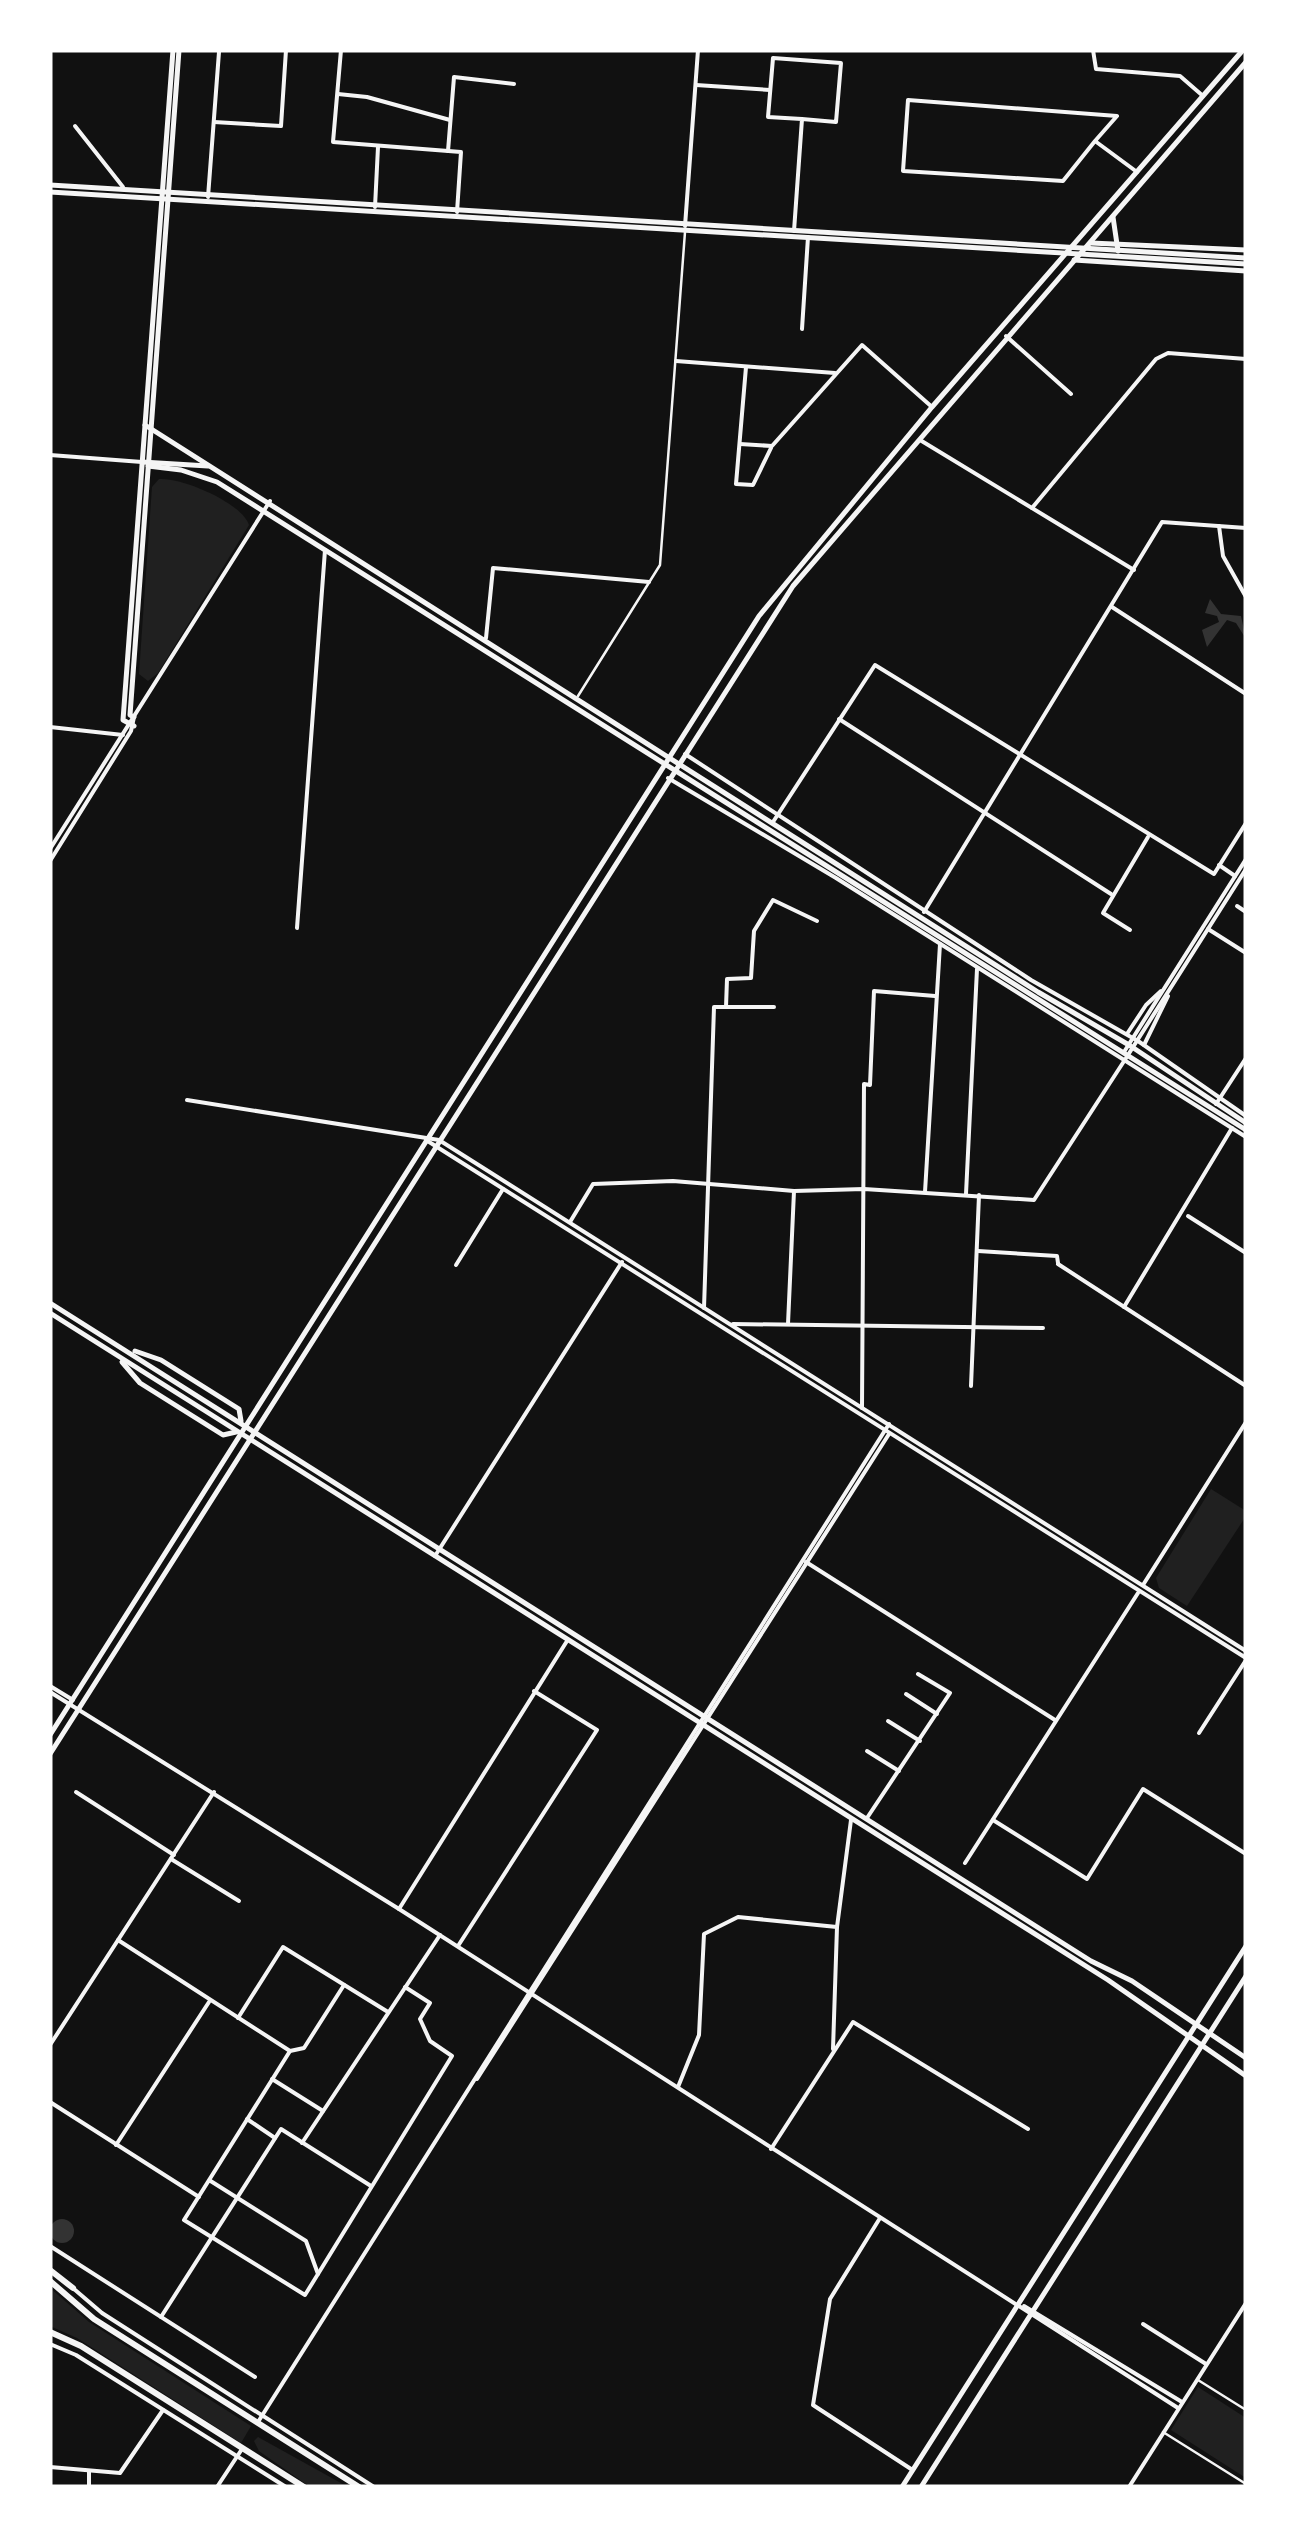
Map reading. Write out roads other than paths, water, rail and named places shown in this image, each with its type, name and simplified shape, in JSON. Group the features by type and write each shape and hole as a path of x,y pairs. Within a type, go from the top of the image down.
{"highway":[{"path":"50,2274 73,2288"},
{"path":"50,2274 94,2319 359,2487"},
{"path":"50,2332 81,2346 304,2487"}],"main road":[{"path":"132,722 145,425 176,50"},
{"path":"50,1735 243,1422 664,764 793,570 1243,50"},
{"path":"50,1754 793,586 1246,62"},
{"path":"50,188 1068,251 1116,242 1246,250"},
{"path":"50,188 808,234"},
{"path":"152,459 165,197"},
{"path":"1113,216 1118,250"},
{"path":"1088,246 1246,264"},
{"path":"1068,251 1076,258 1246,264"},
{"path":"145,425 774,819 1246,1127"},
{"path":"145,464 152,459 214,467"},
{"path":"145,464 200,474 263,511 673,771 1130,1049 1246,1127"},
{"path":"50,1304 256,1429 440,1550 1197,2023 1246,2058"},
{"path":"50,1313 1190,2033 1202,2047 1246,2076"},
{"path":"902,2487 1246,1946"},
{"path":"921,2487 1246,1976"}],"street":[{"path":"214,122 281,126 286,50"},
{"path":"341,50 333,142 460,152 456,212"},
{"path":"578,696 660,565 698,50"},
{"path":"1092,50 1096,69 1180,76 1203,96"},
{"path":"208,197 219,52"},
{"path":"773,58 841,63 836,122 802,120 768,117 773,58"},
{"path":"448,151 454,77 514,84"},
{"path":"696,85 770,90"},
{"path":"337,94 368,97 450,120"},
{"path":"908,100 1117,116 1095,141 1063,182 903,170 908,100"},
{"path":"794,231 802,120"},
{"path":"75,126 125,191"},
{"path":"1095,141 1136,172"},
{"path":"374,207 378,146"},
{"path":"802,329 808,234"},
{"path":"1006,336 1071,394"},
{"path":"746,366 736,484 752,485 772,446 862,346 932,406"},
{"path":"1032,508 1156,359 1168,354 1246,359"},
{"path":"676,361 835,373"},
{"path":"919,439 1134,570"},
{"path":"740,444 772,446"},
{"path":"50,455 145,464"},
{"path":"50,861 270,501"},
{"path":"924,912 1162,522 1246,528"},
{"path":"1220,526 1223,556 1246,597"},
{"path":"297,928 325,550"},
{"path":"486,638 494,568 622,576 649,582"},
{"path":"1112,607 1246,694"},
{"path":"774,819 875,665 1214,874 1246,823"},
{"path":"839,719 1111,894"},
{"path":"50,727 125,736"},
{"path":"50,849 125,736"},
{"path":"684,754 774,819 1127,1034"},
{"path":"668,778 977,968 1130,1049 1232,1128 1246,1127"},
{"path":"1130,930 1104,913 1111,894 1150,835"},
{"path":"570,1222 593,1184 709,1183 794,1191 925,1192 1034,1200 1246,859"},
{"path":"1219,866 1235,876"},
{"path":"1130,1049 1127,1034 1146,1005 1167,990 1246,869"},
{"path":"726,1007 727,979 751,978 754,932 774,900 817,921"},
{"path":"1237,906 1246,912"},
{"path":"1208,929 1246,952"},
{"path":"925,1192 940,944"},
{"path":"966,1194 977,968"},
{"path":"1130,1049 1144,1045 1163,1015 1167,990"},
{"path":"862,1408 864,1084 870,1085 874,992 936,996"},
{"path":"704,1308 714,1007 774,1007"},
{"path":"1144,1045 1222,1096 1246,1127"},
{"path":"1216,1104 1246,1058"},
{"path":"187,1100 437,1143 570,1222 1246,1656 1199,1734"},
{"path":"1124,1306 1232,1128"},
{"path":"437,1143 503,1189 704,1308 889,1428"},
{"path":"456,1265 503,1189"},
{"path":"788,1324 794,1191"},
{"path":"971,1386 979,1195"},
{"path":"1188,1216 1246,1253"},
{"path":"978,1251 1056,1256 1058,1264 1246,1386"},
{"path":"435,1556 624,1260"},
{"path":"728,1324 1043,1328"},
{"path":"965,1863 1246,1422"},
{"path":"258,2422 889,1428"},
{"path":"804,1560 1057,1721"},
{"path":"399,1909 567,1640"},
{"path":"867,1818 950,1693 918,1674"},
{"path":"50,1689 1180,2405"},
{"path":"458,1946 597,1730 534,1691"},
{"path":"906,1694 937,1714"},
{"path":"888,1721 920,1741"},
{"path":"867,1751 899,1771"},
{"path":"993,1820 1087,1879 1144,1788 1246,1854"},
{"path":"76,1792 239,1901"},
{"path":"50,2045 214,1792"},
{"path":"833,2054 838,1926 851,1820"},
{"path":"677,2088 699,2035 704,1934 738,1917 838,1926"},
{"path":"302,2143 440,1935"},
{"path":"118,1940 290,2052"},
{"path":"238,2018 283,1947 388,2012"},
{"path":"344,1985 304,2048 290,2052 184,2220 305,2295 452,2056 430,2041 420,2020 430,2003 405,1987"},
{"path":"116,2145 210,2000"},
{"path":"771,2149 853,2022 1028,2130"},
{"path":"272,2079 323,2111"},
{"path":"50,2102 198,2196"},
{"path":"247,2119 275,2138"},
{"path":"161,2318 281,2129 370,2186"},
{"path":"209,2180 306,2241 318,2274"},
{"path":"880,2218 830,2299 813,2405 913,2470"},
{"path":"51,2247 255,2376"},
{"path":"73,2288 102,2313 264,2413 374,2487"},
{"path":"1130,2487 1246,2303"},
{"path":"1143,2324 1206,2364"},
{"path":"50,2344 76,2354 286,2487"},
{"path":"1196,2379 1246,2410"},
{"path":"50,2467 120,2474 164,2410"},
{"path":"1164,2432 1246,2484"},
{"path":"217,2487 242,2448"},
{"path":"88,2487 90,2471"}]}
